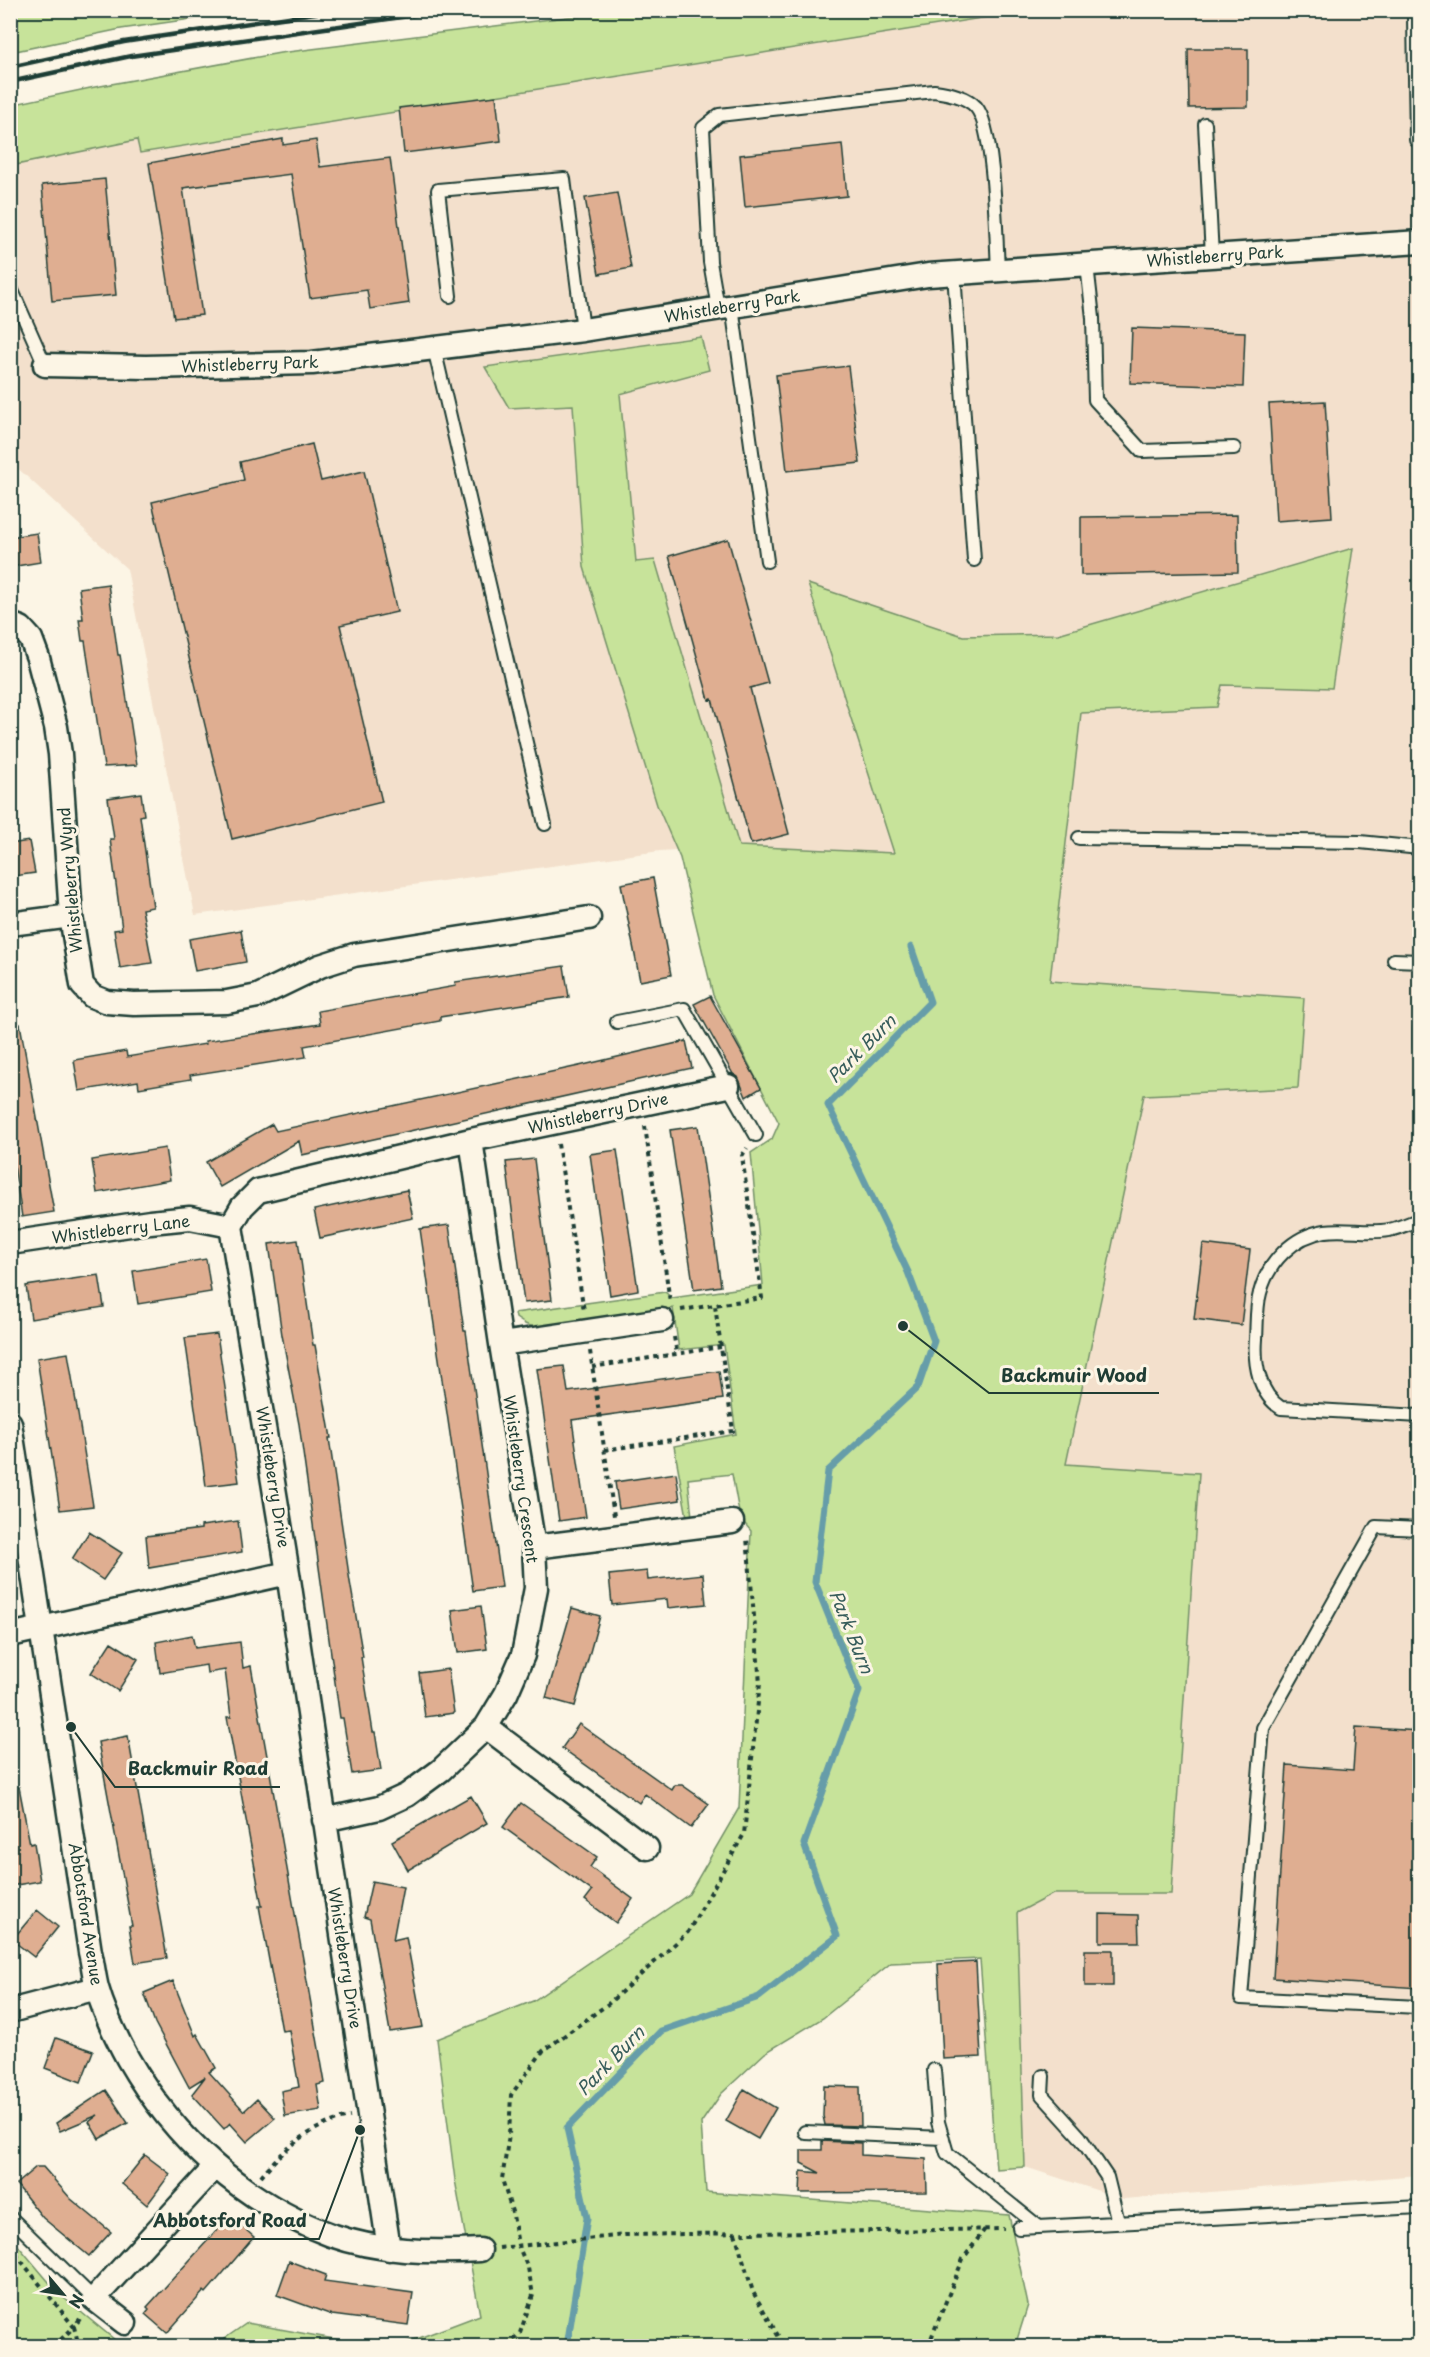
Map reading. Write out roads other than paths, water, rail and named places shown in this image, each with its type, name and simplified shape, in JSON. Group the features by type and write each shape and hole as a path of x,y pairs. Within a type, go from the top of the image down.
{"street":[{"name":"Whistleberry Park","path":"45,365 146,367 312,363 584,330 928,275 1419,242"},
{"name":"Whistleberry Wynd","path":"10,624 21,628 31,639 56,727 60,754 71,916 82,985 92,996 107,1002 134,1004 227,1002 258,996 320,966 354,956 589,918"},
{"path":"10,924 71,916"},
{"name":"Whistleberry Drive","path":"388,2249 288,1573 231,1226 242,1207 258,1191 471,1140 728,1086"},
{"name":"Whistleberry Crescent","path":"324,1820 379,1808 407,1794 441,1770 486,1727 506,1694 523,1655 536,1588 534,1547 471,1140"},
{"name":"Whistleberry Lane","path":"10,1243 189,1218 231,1226"},
{"path":"501,1344 587,1331 668,1327"},
{"name":"Abbotsford Avenue","path":"10,1423 97,1988 115,2035 145,2088 178,2130 215,2167 280,2212 332,2235 388,2249 433,2252 480,2250"},
{"path":"534,1547 732,1522"},
{"path":"10,1635 288,1573"},
{"path":"486,1727 647,1848"},
{"path":"10,2011 97,1988"},
{"path":"125,2324 94,2300 215,2167"}],"lane":[{"path":"1419,17 1414,17 1416,140 1419,140"},
{"path":"767,561 725,307 710,262 703,128 719,115 934,91 958,96 976,108 986,130 998,270"},
{"path":"1204,124 1212,256"},
{"path":"450,296 438,190 564,179 584,330"},
{"path":"1087,265 1093,318 1095,400 1142,451 1234,448"},
{"path":"954,273 974,560"},
{"path":"10,286 45,365"},
{"path":"434,348 545,824"},
{"path":"1079,838 1360,842 1419,848"},
{"path":"1394,960 1419,961"},
{"path":"617,1022 684,1009 756,1135"},
{"path":"1419,1029 1419,1046"},
{"path":"1419,1219 1389,1230 1327,1231 1308,1235 1286,1249 1268,1272 1259,1294 1256,1345 1258,1374 1263,1387 1270,1401 1281,1408 1419,1416"},
{"path":"1419,1529 1376,1527 1263,1728 1241,1998 1418,2007 1419,2018"},
{"path":"934,2070 938,2122 947,2153 1039,2227"},
{"path":"1043,2076 1042,2095 1080,2137 1107,2177 1118,2222"},
{"path":"805,2132 943,2138"},
{"path":"1019,2228 1419,2207"},
{"path":"11,2218 94,2300"}],"waterway":[{"name":"Park Burn","path":"567,2346 587,2218 567,2128 661,2031 759,1997 837,1936 804,1844 859,1691 815,1582 828,1471 918,1387 934,1341 908,1272 828,1105 930,1002 911,947"}],"railway":[{"path":"10,67 124,42 335,10"},
{"path":"10,82 131,56 451,10"}],"place":[{"name":"Backmuir Wood","path":"903,1326"},
{"name":"Backmuir Road","path":"71,1727"},
{"name":"Abbotsford Road","path":"360,2130"}]}
